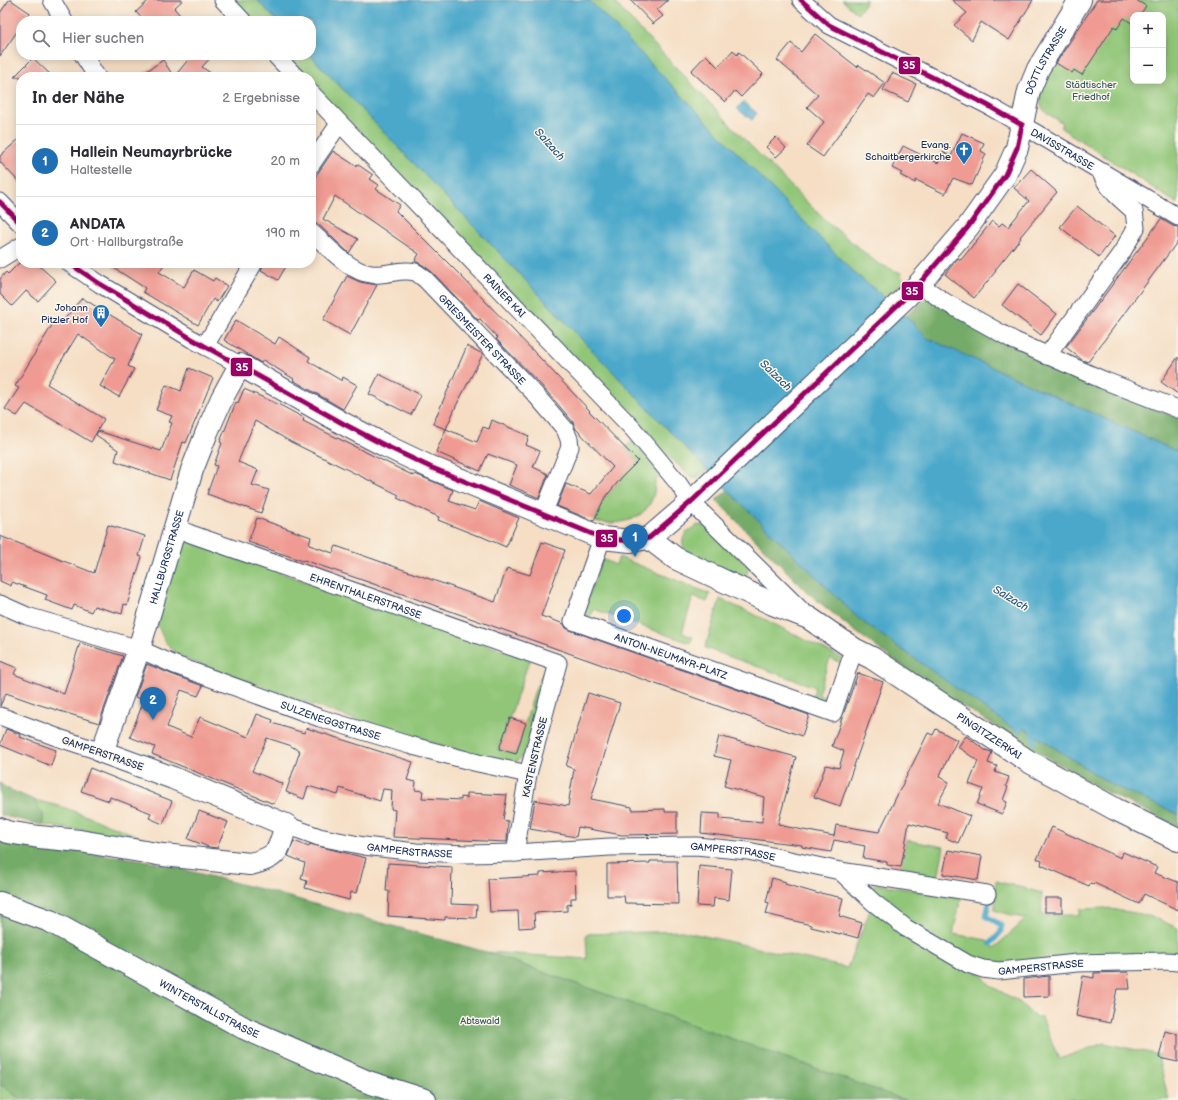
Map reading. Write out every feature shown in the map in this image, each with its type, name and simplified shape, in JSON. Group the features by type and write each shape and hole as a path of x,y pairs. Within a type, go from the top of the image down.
{"street":[{"path":"52,0 61,16"},
{"path":"224,0 238,16"},
{"name":"DAVISSTRASSE","path":"801,0 829,25 987,105 1101,171 1178,218"},
{"name":"DÖTTLSTRASSE","path":"691,502 913,290 968,227 1006,176 1017,148 1033,78 1080,0"},
{"path":"86,60 94,72"},
{"path":"281,60 291,72"},
{"name":"RAINER KAI","path":"316,99 633,430 678,483 691,502"},
{"path":"316,158 339,124"},
{"path":"1047,356 1122,252 1136,228 1134,211 1120,199 1107,184 1101,171"},
{"path":"0,202 16,219"},
{"name":"GRIESMEISTER STRASSE","path":"316,236 340,259 359,270 370,274 381,274 395,271 416,272 425,279 534,393 565,429 570,447 543,514"},
{"path":"0,258 16,249"},
{"path":"76,268 100,284 204,346 386,446 430,467 602,538 631,541 650,538 691,502 809,618"},
{"path":"204,346 251,268"},
{"path":"913,290 945,302 1015,341 1047,356 1103,380 1178,409"},
{"name":"HALLBURGSTRASSE","path":"102,752 139,649 192,470 222,398 240,365"},
{"name":"EHRENTHALERSTRASSE","path":"175,527 198,537 558,663"},
{"name":"ANTON-NEUMAYR-PLATZ","path":"602,538 573,621 833,713 854,649"},
{"path":"650,538 675,558 773,604 809,618"},
{"name":"SULZENEGGSTRASSE","path":"0,604 27,616 139,649 175,665 320,718 409,745 528,774"},
{"name":"PINGITZZERKAI","path":"809,618 854,649 872,658 1028,761 1115,809 1178,840"},
{"name":"KASTENSTRASSE","path":"515,853 528,774 558,663"},
{"name":"GAMPERSTRASSE","path":"0,716 174,778 286,825 319,837 364,846 416,852 460,854 515,853 610,847 696,846 748,851 840,870 987,894"},
{"path":"0,829 7,832 39,838 80,841 163,855 250,864 263,861 273,856 279,848 286,825"},
{"name":"GAMPERSTRASSE","path":"840,870 873,902 906,928 944,952 968,964 983,969 999,972 1077,963 1178,962"},
{"name":"WINTERSTALLSTRASSE","path":"0,903 50,921 244,1028 368,1082 425,1100"}],"green space":[{"path":"230,0 257,0 272,16 246,16"},
{"path":"589,0 612,0 746,141 824,219 877,263 901,273 903,282 885,298 851,270"},
{"path":"842,0 867,0 858,14"},
{"name":"Städtischer Friedhof","path":"1097,0 1178,0 1178,204 1061,128 1063,123 1050,116 1043,109 1040,99 1043,84"},
{"path":"288,60 315,60 707,470 698,477 692,478 652,441 316,89 316,72 299,72"},
{"path":"927,298 1008,343 1126,398 1178,418 1178,452 927,338 906,316"},
{"path":"633,441 656,469 659,476 655,484 653,497 643,512 629,520 612,523 594,521 604,499 622,477 638,461 625,447"},
{"path":"728,490 859,619 1019,732 1024,728 1112,785 1178,814 1178,826 1108,793 1014,738 921,680 852,629 807,592 716,500"},
{"path":"698,525 705,526 749,567 744,577 732,576 685,551 683,546 683,538 687,532"},
{"path":"186,540 531,660 527,667 499,749 516,754 535,690 544,671 546,677 525,752 517,761 505,763 373,726 193,662 178,655 165,642 158,626 157,614 181,545"},
{"path":"619,557 710,594 707,602 693,597 682,633 693,637 690,643 593,609 588,620 581,617 602,559 616,565"},
{"path":"720,599 762,618 843,659 841,663 830,658 818,694 830,699 827,705 812,699 815,687 705,648"},
{"path":"0,783 6,788 34,800 43,814 43,825 0,815"},
{"path":"34,800 63,807 154,842 43,825 43,814"},
{"name":"Abtswald","path":"0,840 150,861 268,891 486,952 905,1100 22,1100 0,1084"},
{"path":"906,840 944,847 938,878 900,871"},
{"path":"996,881 1042,893 1042,915 1080,915 1080,909 1105,908 1147,915 1178,928 1178,951 1163,954 1003,964 971,959 906,922 870,890 870,887 875,884 961,898 953,934 987,940 994,948 1026,919 994,910"},
{"path":"871,908 980,973 991,986 1018,1001 1036,1018 1042,1018 1059,1059 1104,1043 1160,1055 1159,1062 1169,1100 905,1100 486,952 587,959 586,934 682,931 847,968"},
{"path":"0,1084 20,1099 22,1100 0,1100"}],"water":[{"name":"Salzach","path":"257,0 589,0 851,270 899,309 927,338 1178,452 1178,814 1112,785 1024,728 1019,733 859,619 698,461 315,60 316,60 316,16 272,16"},
{"path":"743,102 757,113 752,120 737,109"}],"building":[{"path":"9,0 11,0 30,13 28,16 16,16 16,33 0,56 0,13"},
{"path":"149,0 183,0 174,8 181,16 140,16 136,12"},
{"path":"630,0 668,0 657,10 663,16 653,24"},
{"path":"952,0 1033,0 1009,40 981,22 972,40 954,25 967,13"},
{"path":"1097,0 1136,0 1146,6 1142,12 1130,12 1130,22 1124,18 1117,29 1114,26 1082,75 1074,70 1072,73 1056,63"},
{"path":"815,34 857,67 859,65 885,83 874,98 868,94 823,157 807,146 824,122 807,107 818,95 777,60 791,43 801,52"},
{"path":"733,50 737,55 739,52 763,74 741,97 735,91 725,102 691,71 706,55 718,67"},
{"path":"31,60 35,60 48,72 19,72"},
{"path":"163,60 171,72 145,72"},
{"path":"188,60 208,60 202,67 209,72 178,72"},
{"path":"892,73 916,84 908,102 883,90"},
{"path":"962,133 984,143 981,151 986,154 972,185 953,178 945,194 916,180 915,183 900,175 902,173 892,168 903,146 938,163 942,152 951,156"},
{"path":"776,137 786,148 776,157 766,147"},
{"path":"16,142 16,179 0,162 0,156"},
{"path":"333,151 356,166 357,164 373,175 370,179 379,185 376,189 400,205 396,211 460,275 638,461 622,477 604,499 594,521 557,506 566,484 591,494 613,467 576,429 573,422 542,386 496,339 498,338 480,319 478,320 432,272 415,261 419,254 335,196 323,219 358,239 349,253 316,223 316,176"},
{"path":"1031,169 1057,192 1020,237 1021,238 974,298 945,274 958,258 961,260 992,221 999,226 1002,223 1008,227 1029,201 1014,188"},
{"path":"1077,206 1115,236 1099,257 1060,227"},
{"path":"1161,219 1173,226 1178,227 1178,241 1088,362 1082,360 1066,347"},
{"path":"16,266 16,268 42,268 56,281 38,301 26,291 12,306 0,294 0,279 6,272 8,274"},
{"path":"114,268 162,268 159,272 184,287 194,270 213,281 215,278 227,286 217,302 213,299 198,325 143,292 145,288"},
{"path":"262,268 285,268 278,280 261,270"},
{"path":"347,276 360,282 377,285 350,335 323,320"},
{"path":"1018,284 1057,314 1041,335 1002,305"},
{"path":"82,298 142,334 128,366 134,369 119,397 100,386 115,359 78,334 47,384 104,419 91,442 26,404 17,416 5,409 19,388 15,386 57,317 62,322"},
{"path":"236,320 275,344 279,337 310,357 308,361 342,381 343,377 357,385 343,409 293,380 294,379 263,360 261,363 224,340"},
{"path":"467,346 483,354 456,406 446,429 433,424"},
{"path":"1178,357 1178,394 1161,382"},
{"path":"189,368 213,378 186,443 183,442 170,480 115,461 118,450 96,435 98,431 161,451 172,423 169,422 172,416 156,410 166,385 181,391"},
{"path":"379,374 421,395 411,415 369,394"},
{"path":"244,389 280,405 304,418 303,421 414,476 415,474 453,490 449,501 475,510 479,501 519,518 506,547 438,520 439,517 397,498 399,495 291,442 255,421 238,462 258,470 252,485 269,490 261,513 207,494 217,466 214,465 222,443 220,442 236,402 238,403"},
{"path":"492,420 529,436 526,445 540,451 533,467 548,474 539,498 509,485 517,465 488,454 480,471 436,452 446,429 477,442 483,427 489,429"},
{"path":"257,518 311,537 309,545 333,553 336,546 495,602 507,568 530,575 542,542 565,550 541,616 564,624 566,628 570,630 809,715 802,736 394,591 248,542"},
{"path":"108,525 145,536 139,556 142,557 127,605 124,604 122,614 94,606 91,612 74,605 72,610 45,600 47,595 12,582 11,586 0,581 0,536 94,573"},
{"path":"80,643 123,656 99,723 6,693 0,706 0,661 17,668 14,674 64,694"},
{"path":"147,664 203,686 198,696 181,690 167,727 191,737 200,717 248,737 257,714 273,720 272,723 304,733 306,728 413,762 407,780 416,782 415,790 423,791 422,798 461,800 461,797 467,798 467,793 507,795 503,820 508,821 507,842 393,837 395,810 391,809 392,790 383,789 380,801 340,788 338,795 308,786 304,799 286,792 300,751 289,745 267,738 252,771 283,784 274,804 152,754 155,747 130,737 144,700 135,697"},
{"path":"858,673 883,682 840,806 814,797 826,765 839,768 844,751 832,746"},
{"path":"588,693 620,703 591,799 632,807 632,810 665,809 665,812 677,812 677,834 622,835 578,827 576,837 530,829 535,800 568,806 574,769 566,766"},
{"path":"510,718 526,723 516,754 499,749"},
{"path":"6,729 21,735 20,737 56,750 51,766 0,745"},
{"path":"936,729 957,740 939,777 949,782 938,803 970,816 958,843 946,838 948,833 909,823 901,867 887,865 887,862 863,858 865,846 834,840 831,852 802,847 802,845 701,833 702,813 720,814 720,819 762,822 764,797 724,786 731,760 714,756 719,736 796,757 778,824 834,836 836,825 879,832 928,733 933,735"},
{"path":"966,736 985,750 992,752 988,763 997,766 995,772 1009,777 1006,786 1008,787 1003,800 1007,802 1002,814 977,804 983,789 969,784 978,761 958,747"},
{"path":"90,768 172,801 163,824 149,818 151,813 110,797 109,801 81,791"},
{"path":"199,811 228,822 217,848 209,847 188,839"},
{"path":"1052,827 1121,858 1123,852 1157,867 1154,873 1178,882 1178,910 1144,894 1139,904 1094,883 1090,883 1089,886 1041,865 1042,861 1037,859"},
{"path":"294,841 309,847 310,844 366,858 357,893 351,892 349,900 305,888 307,881 301,879 305,863 288,856"},
{"path":"948,850 982,856 978,880 943,874"},
{"path":"650,861 677,861 678,904 625,903 624,896 607,896 607,864 650,863"},
{"path":"388,863 452,867 451,904 477,905 476,918 445,917 445,920 388,916 389,891 386,891"},
{"path":"699,866 732,869 729,900 714,898 713,907 697,906"},
{"path":"575,871 576,898 571,898 571,904 567,905 567,911 534,913 535,927 519,928 518,911 490,912 488,879 540,876 540,873"},
{"path":"772,878 786,882 785,884 819,894 843,898 839,916 862,923 858,938 811,927 811,925 766,914 769,903 766,902"},
{"path":"1045,898 1062,898 1062,912 1045,912"},
{"path":"1128,972 1130,989 1117,989 1110,1023 1076,1016 1083,976 1094,978 1094,973"},
{"path":"1049,976 1049,996 1024,997 1024,979"},
{"path":"1165,1031 1178,1034 1178,1062 1159,1058"}],"waterway":[{"path":"1031,727 1035,742"},
{"path":"989,903 986,916 1001,925 1001,932 990,944"}],"transit line":[{"name":"35","path":"801,0 829,25 987,105 1022,125"},
{"name":"35","path":"76,268 100,284 192,339 386,446 430,467 602,538 631,541 649,538 691,502 919,284 968,227 1005,175 1017,148 1022,125"},
{"name":"35","path":"0,202 16,219"}],"place":[{"name":"Evang. Schaitbergerkirche","path":"964,165"},
{"name":"Johann Pitzler Hof","path":"101,328"},
{"name":"Hallein Neumayrbrücke","path":"635,557"},
{"name":"ANDATA","path":"153,720"}]}
